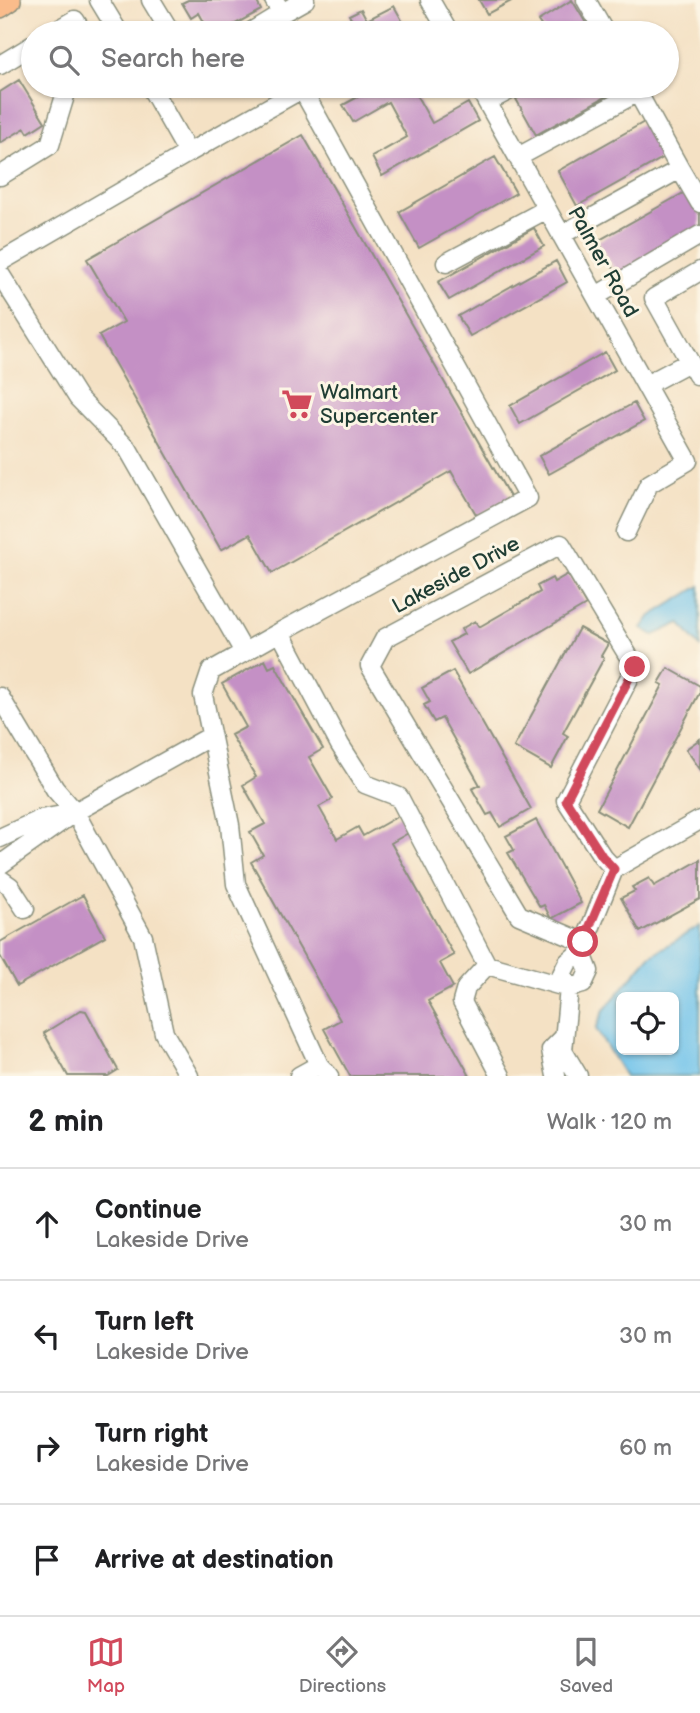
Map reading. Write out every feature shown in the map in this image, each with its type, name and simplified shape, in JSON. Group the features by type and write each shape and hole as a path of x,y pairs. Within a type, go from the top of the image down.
{"main road":[{"path":"0,6 9,0"}],"street":[{"path":"99,0 112,21"},
{"path":"151,0 164,21"},
{"path":"267,21 278,6 305,0"},
{"path":"430,0 442,21"},
{"path":"586,0 598,21"},
{"path":"0,65 21,52"},
{"path":"0,176 50,145 64,98"},
{"path":"160,98 188,153"},
{"path":"0,262 284,98"},
{"path":"299,1076 324,1070 236,884 230,825 203,695 211,671 528,498 307,98"},
{"name":"Palmer Road","path":"485,98 688,461 649,484 626,532"},
{"path":"487,102 495,98"},
{"path":"518,157 620,98"},
{"path":"641,98 700,204"},
{"path":"561,235 680,169"},
{"path":"446,263 547,209"},
{"path":"596,296 700,235"},
{"path":"646,385 694,368 654,298 700,271"},
{"path":"0,274 78,398 128,449 244,652"},
{"name":"Lakeside Drive","path":"582,946 519,915 370,666 384,638 561,544 635,667 566,800 602,856 614,869"},
{"path":"280,632 340,745 365,784 400,797 487,965 569,988"},
{"path":"0,697 55,789 75,812 142,937 164,1033 189,1076"},
{"path":"0,865 75,812 211,736"},
{"path":"0,838 41,819 75,812"},
{"path":"578,1076 564,1051 569,988 562,974 582,946 614,869 700,820"},
{"path":"0,879 10,886 25,909"},
{"path":"487,965 466,988 462,1002 501,1076"},
{"path":"556,1076 551,1050 563,1038"}],"water":[{"path":"700,586 700,647 680,623 654,635 642,628 651,616"},
{"path":"700,926 700,1076 625,1076 596,1029 604,1010 616,996 616,1055 679,1055 679,992 619,992 650,956"}],"building":[{"path":"188,0 256,0 261,10 241,21 203,21 199,13 191,18 182,3"},
{"path":"479,0 513,0 487,14"},
{"path":"572,0 585,21 538,21"},
{"path":"394,6 402,21 352,21 349,15 361,9 367,20"},
{"path":"19,80 21,98 30,98 45,122 28,133 25,128 0,143 0,92"},
{"path":"356,98 418,98 432,123 468,103 478,121 382,176 372,157 407,137 388,102 353,122 343,105"},
{"path":"518,98 603,98 536,135"},
{"path":"646,121 666,156 577,206 558,171"},
{"name":"Walmart Supercenter","path":"303,135 510,497 477,516 451,471 272,573 250,534 221,550 99,336 124,322 87,259"},
{"path":"495,157 516,193 419,248 399,212"},
{"path":"687,191 700,215 700,230 618,276 598,241"},
{"path":"534,228 544,246 449,300 438,282"},
{"path":"556,261 567,282 470,336 458,316"},
{"path":"605,352 615,370 520,424 510,406"},
{"path":"634,403 644,421 549,474 539,456"},
{"path":"568,574 586,605 468,674 449,642 464,634 461,629 475,621 479,627 540,592 537,586 552,578 554,582"},
{"path":"579,628 608,644 601,656 604,658 563,733 568,736 551,768 514,747"},
{"path":"265,660 269,668 275,665 323,749 309,757 333,799 319,807 337,839 358,827 363,836 400,815 410,832 391,843 454,955 440,963 453,987 428,1001 470,1076 350,1076 324,1029 340,1020 251,862 263,855 250,832 265,824 243,785 256,777 231,735 246,727 222,684"},
{"path":"668,668 700,686 700,692 628,827 597,809 663,685 659,683"},
{"path":"453,671 531,809 500,827 492,813 487,815 472,789 480,785 442,718 434,722 424,705 430,702 422,688"},
{"path":"700,739 700,769 686,749"},
{"path":"536,820 581,903 551,919 544,905 540,907 508,853 514,850 506,836"},
{"path":"700,860 700,899 640,932 621,898 635,891 632,887 649,878 654,886"},
{"path":"83,895 105,936 17,986 0,956 0,942"},
{"path":"81,1010 86,1011 118,1070 108,1076 68,1076 44,1033"}],"place":[{"name":"Walmart Supercenter","path":"297,404"}],"route":[{"path":"583,942 614,869 602,856 566,800 635,667"}]}
